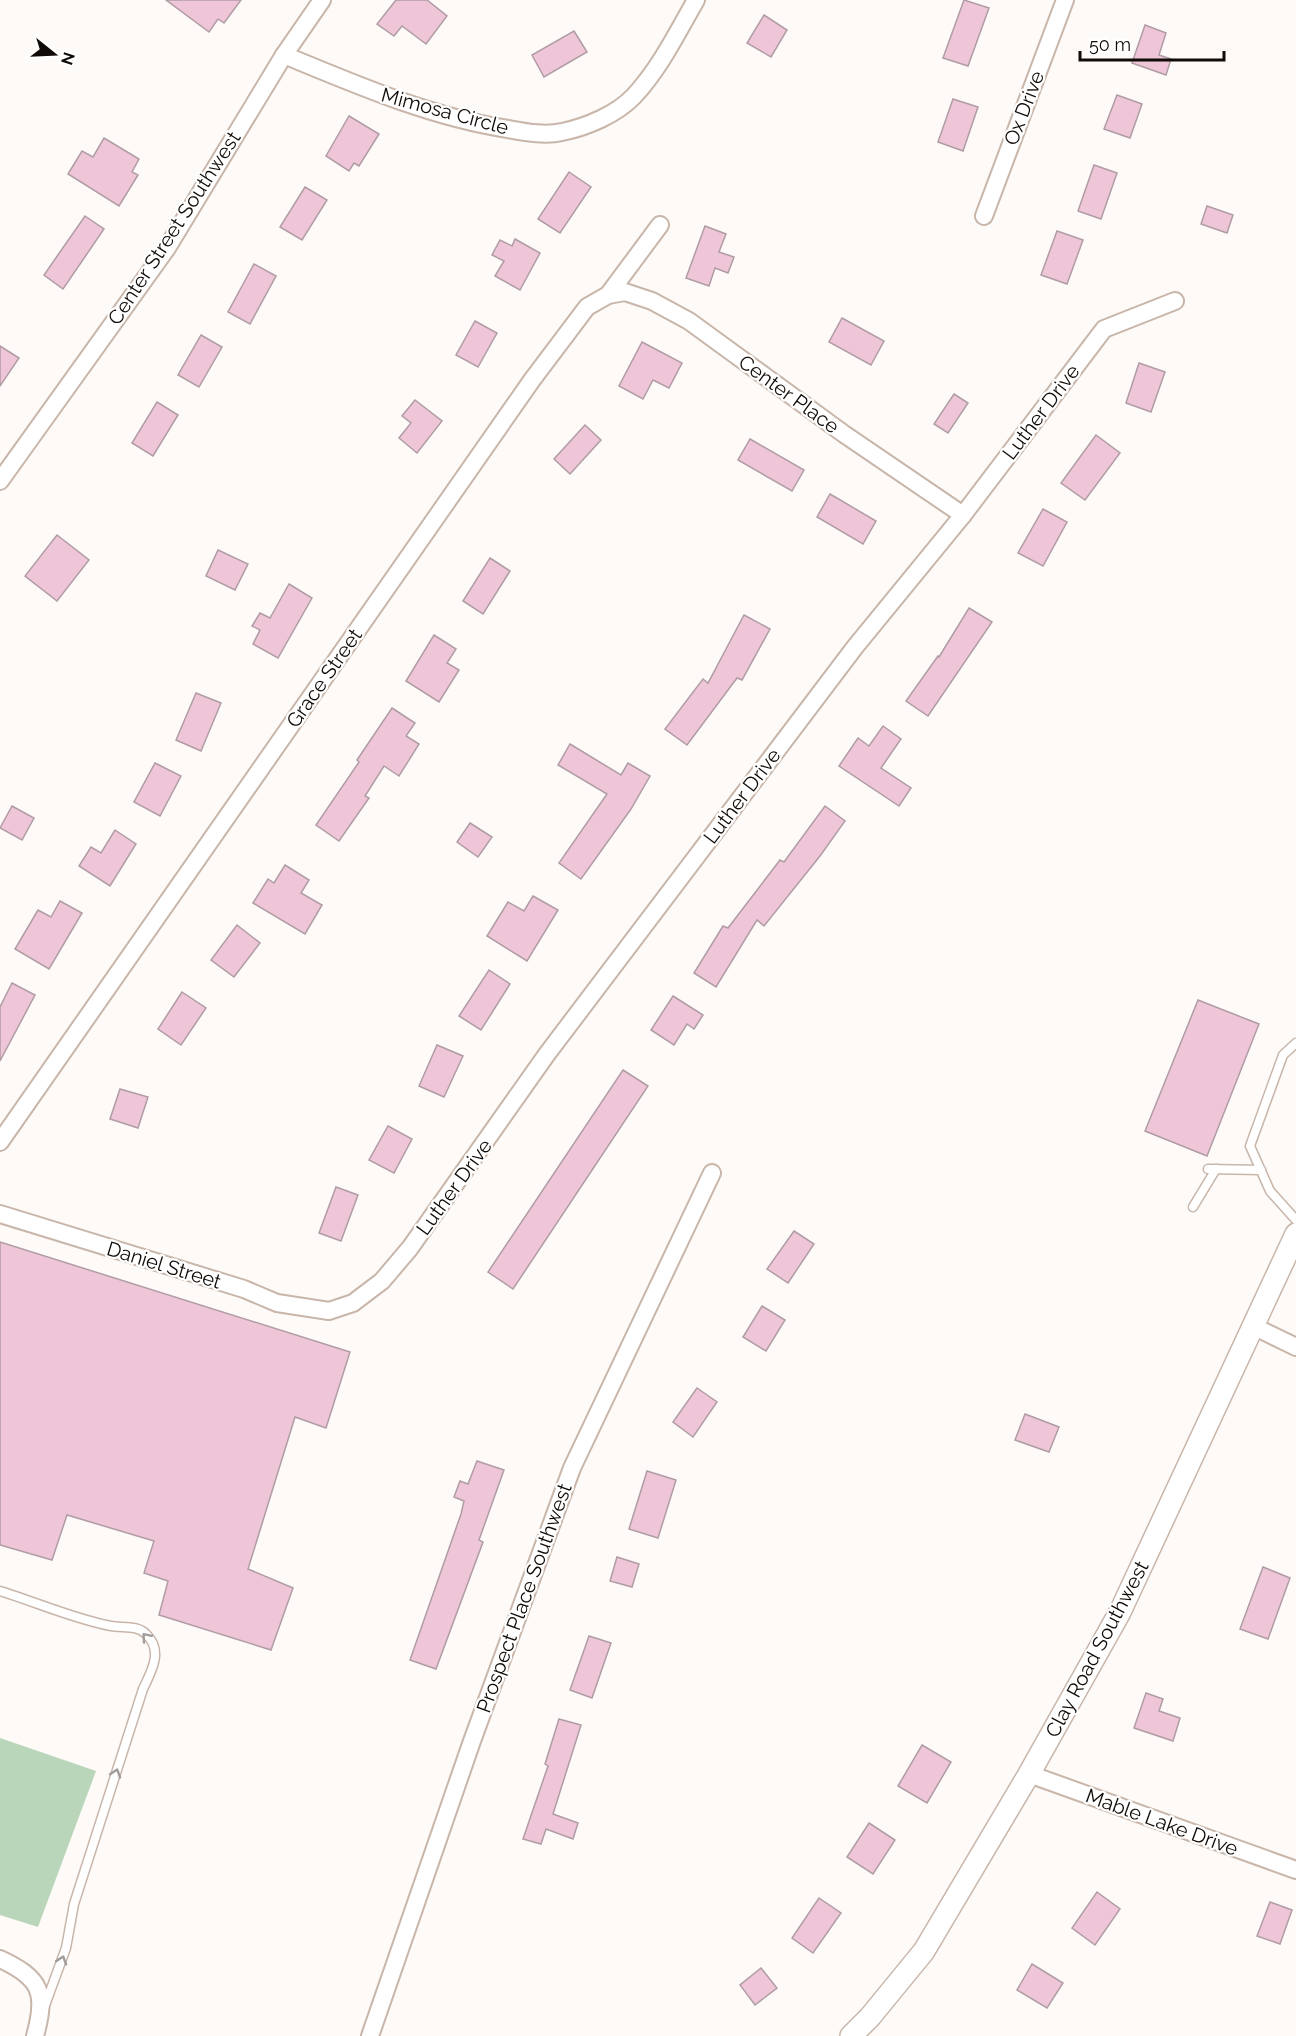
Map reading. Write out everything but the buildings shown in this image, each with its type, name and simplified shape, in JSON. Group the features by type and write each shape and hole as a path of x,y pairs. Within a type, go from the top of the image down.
{"street":[{"name":"Center Street Southwest","path":"0,481 166,248 284,55 322,0"},
{"name":"Mimosa Circle","path":"284,55 391,99 479,125 533,134 561,133 601,119 633,97 661,60 696,0"},
{"name":"Ox Drive","path":"984,216 1065,0"},
{"name":"Grace Street","path":"0,1142 532,380 587,307 608,295 660,225"},
{"name":"Center Place","path":"608,295 625,292 652,301 689,321 844,434 963,515"},
{"name":"Luther Drive","path":"329,1311 353,1303 382,1281 410,1248 547,1054 855,646 963,515 1104,329 1175,301"},
{"name":"Prospect Place Southwest","path":"369,2036 472,1741 572,1468 712,1173"},
{"name":"Daniel Street","path":"0,1214 244,1289 277,1303 329,1311"},
{"name":"Clay Road Southwest","path":"851,2036 870,2017 924,1950 1029,1774 1120,1612 1255,1328 1296,1234"},
{"path":"1255,1328 1296,1347"},
{"name":"Mable Lake Drive","path":"1029,1774 1296,1870"},
{"path":"0,1959 24,1970 41,1993 41,2014 35,2036"}],"lane":[{"path":"1296,1043 1283,1055 1250,1146 1270,1191 1296,1220"},
{"path":"1193,1207 1212,1169 1261,1170"},
{"path":"0,1591 111,1626 137,1628 147,1635 155,1649 156,1663 143,1689 74,1904 66,1948 52,1993 41,2014"}],"green space":[{"path":"0,1738 96,1771 38,1927 0,1915"}]}
